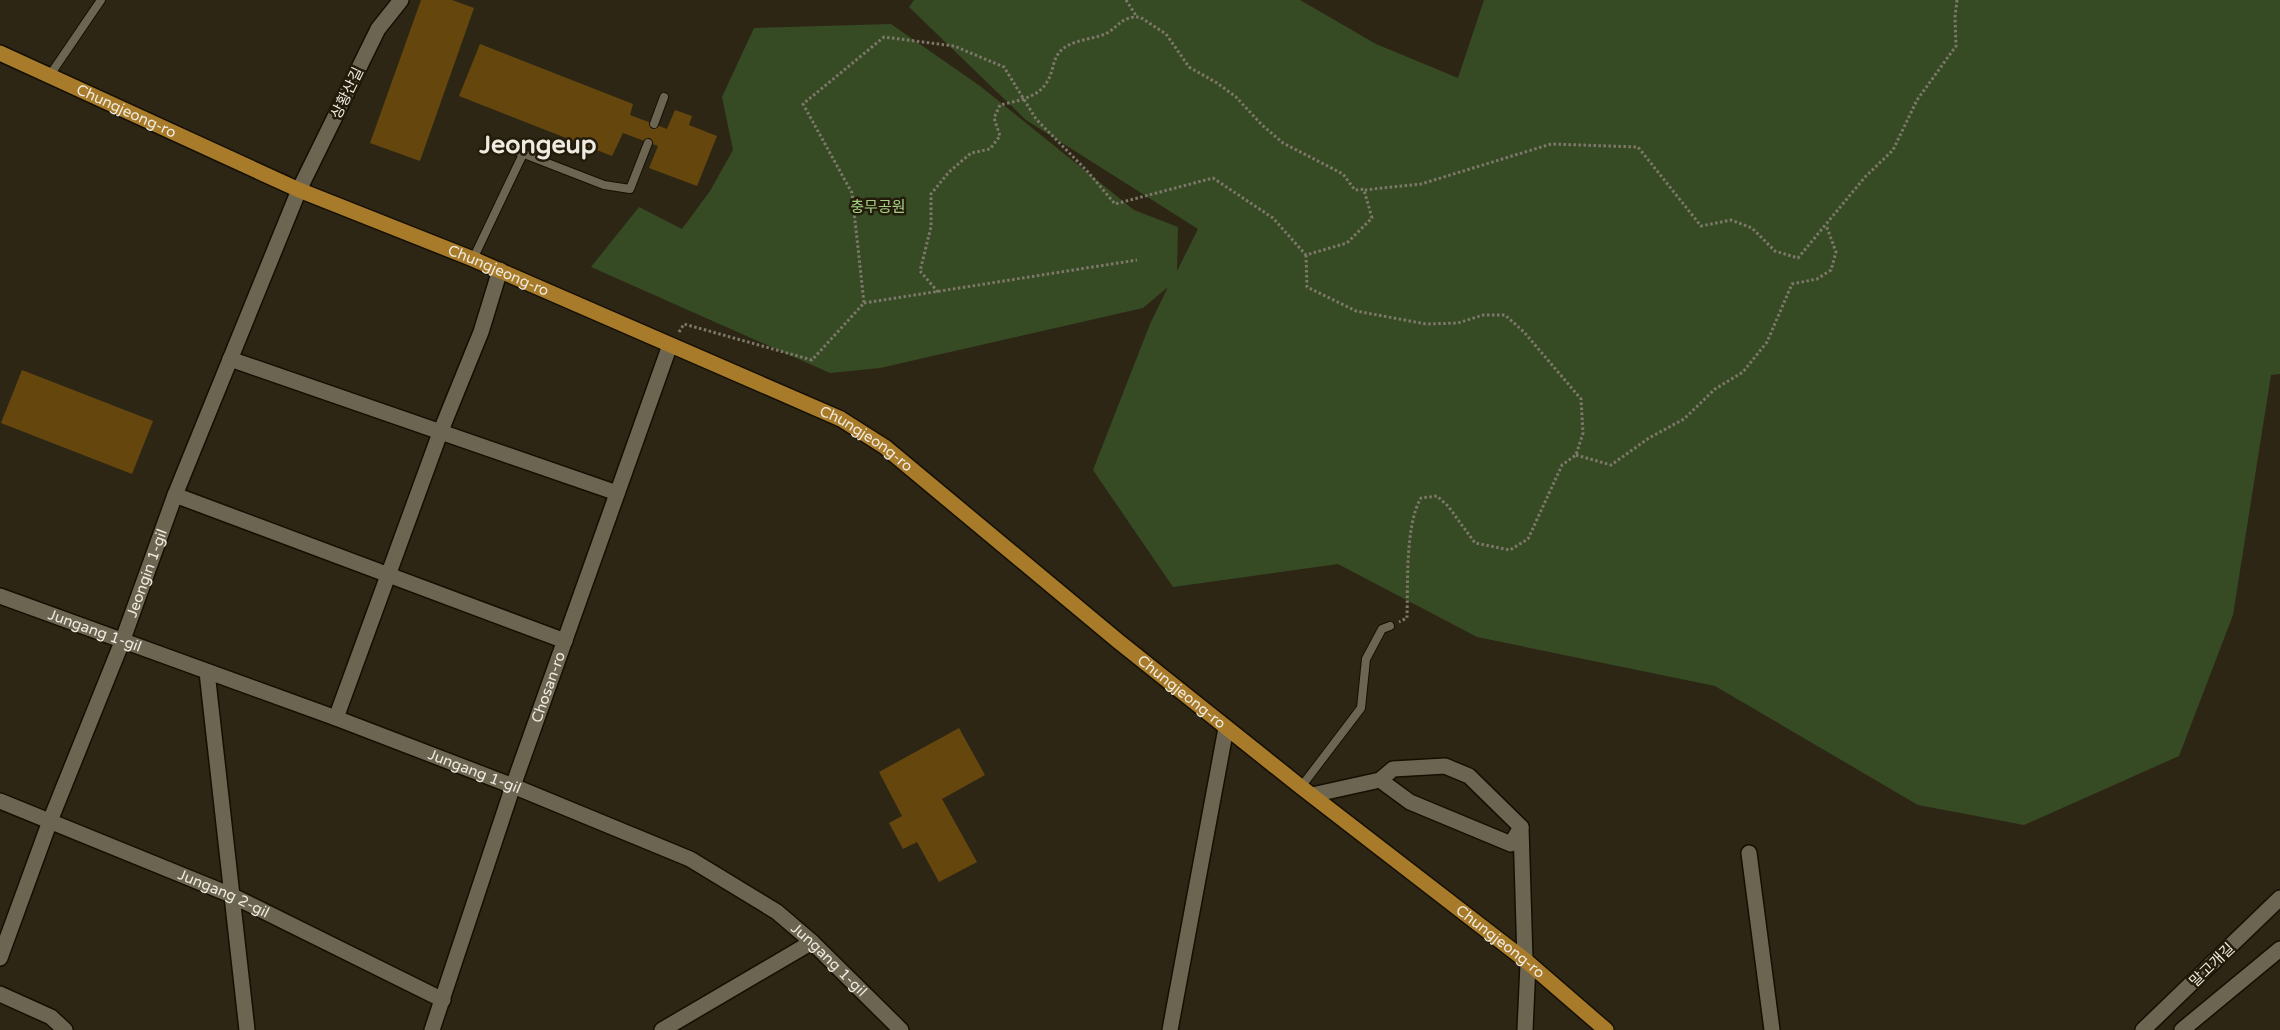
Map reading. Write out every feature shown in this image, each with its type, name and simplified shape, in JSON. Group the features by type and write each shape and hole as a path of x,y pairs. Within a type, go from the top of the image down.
{"main road":[{"name":"Chungjeong-ro","path":"0,53 299,190 500,270 841,419 885,447 1226,728 1526,962 1606,1030"}],"street":[{"name":"상황산길","path":"299,190 378,29 401,0"},
{"name":"Jeongin 1-gil","path":"0,958 50,822 122,642 175,495 299,190"},
{"path":"336,718 387,574 440,433 481,332 500,270"},
{"name":"Chosan-ro","path":"432,1030 513,786 670,344"},
{"path":"230,359 617,493"},
{"path":"175,495 565,641"},
{"name":"Jungang 1-gil","path":"0,596 122,642 336,718 513,786 690,859 777,912 812,942 901,1030"},
{"path":"207,672 247,1030"},
{"path":"1170,1030 1226,728"},
{"path":"1306,791 1380,780 1393,769 1445,766 1469,776 1521,826 1526,962 1525,1030"},
{"path":"1380,780 1410,802 1511,844 1521,826"},
{"name":"Jungang 2-gil","path":"0,800 231,895 442,1000"},
{"path":"1749,853 1772,1030"},
{"name":"말고개길","path":"2143,1030 2280,898"},
{"path":"662,1030 812,942"},
{"path":"2182,1030 2280,949"},
{"path":"0,994 51,1017 65,1030"}],"lane":[{"path":"50,75 101,0"},
{"path":"654,124 664,97"},
{"path":"501,145 604,185 630,189 648,143"},
{"path":"473,259 523,154"},
{"path":"1306,791 1360,708 1366,659 1382,629 1390,626"}],"path":[{"path":"1126,0 1137,17"},
{"path":"938,292 920,271 931,227 931,194 949,172 971,153 990,149 1000,136 994,118 1000,105 1029,98 1047,82 1053,61 1066,46 1107,32 1119,22 1140,17 1166,34 1188,67 1217,83 1236,97 1262,125 1283,143 1343,174 1355,190 1421,184 1550,144 1638,147 1701,226 1731,220 1752,228 1775,252 1798,258 1865,176 1893,150 1917,100 1956,46 1954,17 1957,0"},
{"path":"864,303 852,193 803,104 884,37 954,46 1004,67 1036,119 1088,172 1115,204 1213,178 1273,218 1306,255 1307,288 1356,311 1426,324 1458,323 1483,315 1505,315 1524,332 1581,399 1583,433 1576,455 1562,465 1528,539 1510,550 1475,543 1448,506 1437,496 1420,498 1415,508 1411,532 1407,618 1390,626"},
{"path":"1306,255 1347,244 1372,218 1364,190 1368,189"},
{"path":"1576,455 1611,465 1649,438 1684,420 1715,388 1743,372 1767,342 1792,284 1817,279 1831,270 1836,252 1826,225"},
{"path":"670,344 684,324 812,360 864,303 1137,260"}],"green space":[{"name":"충무공원","path":"914,0 1300,0 1376,44 1458,78 1484,0 2280,0 2280,374 2271,375 2233,615 2179,756 2024,825 1918,805 1715,686 1477,637 1338,564 1173,587 1093,470 1150,324 1168,287 1143,308 880,368 830,373 591,267 639,207 682,229 710,191 733,150 722,97 754,28 891,24 980,86 1134,210 1178,227 1177,271 1198,229 1026,120 909,7"}],"building":[{"path":"421,0 452,0 474,8 420,161 370,143"},
{"path":"480,44 633,104 630,115 667,129 675,110 692,116 689,125 717,136 697,186 649,168 658,146 623,133 612,156 459,96"},
{"path":"22,370 153,421 132,474 1,423"},
{"path":"959,728 985,775 942,799 977,862 939,882 917,842 903,849 889,823 902,816 879,772"}],"district":[{"name":"Jeongeup","path":"538,145"}]}
